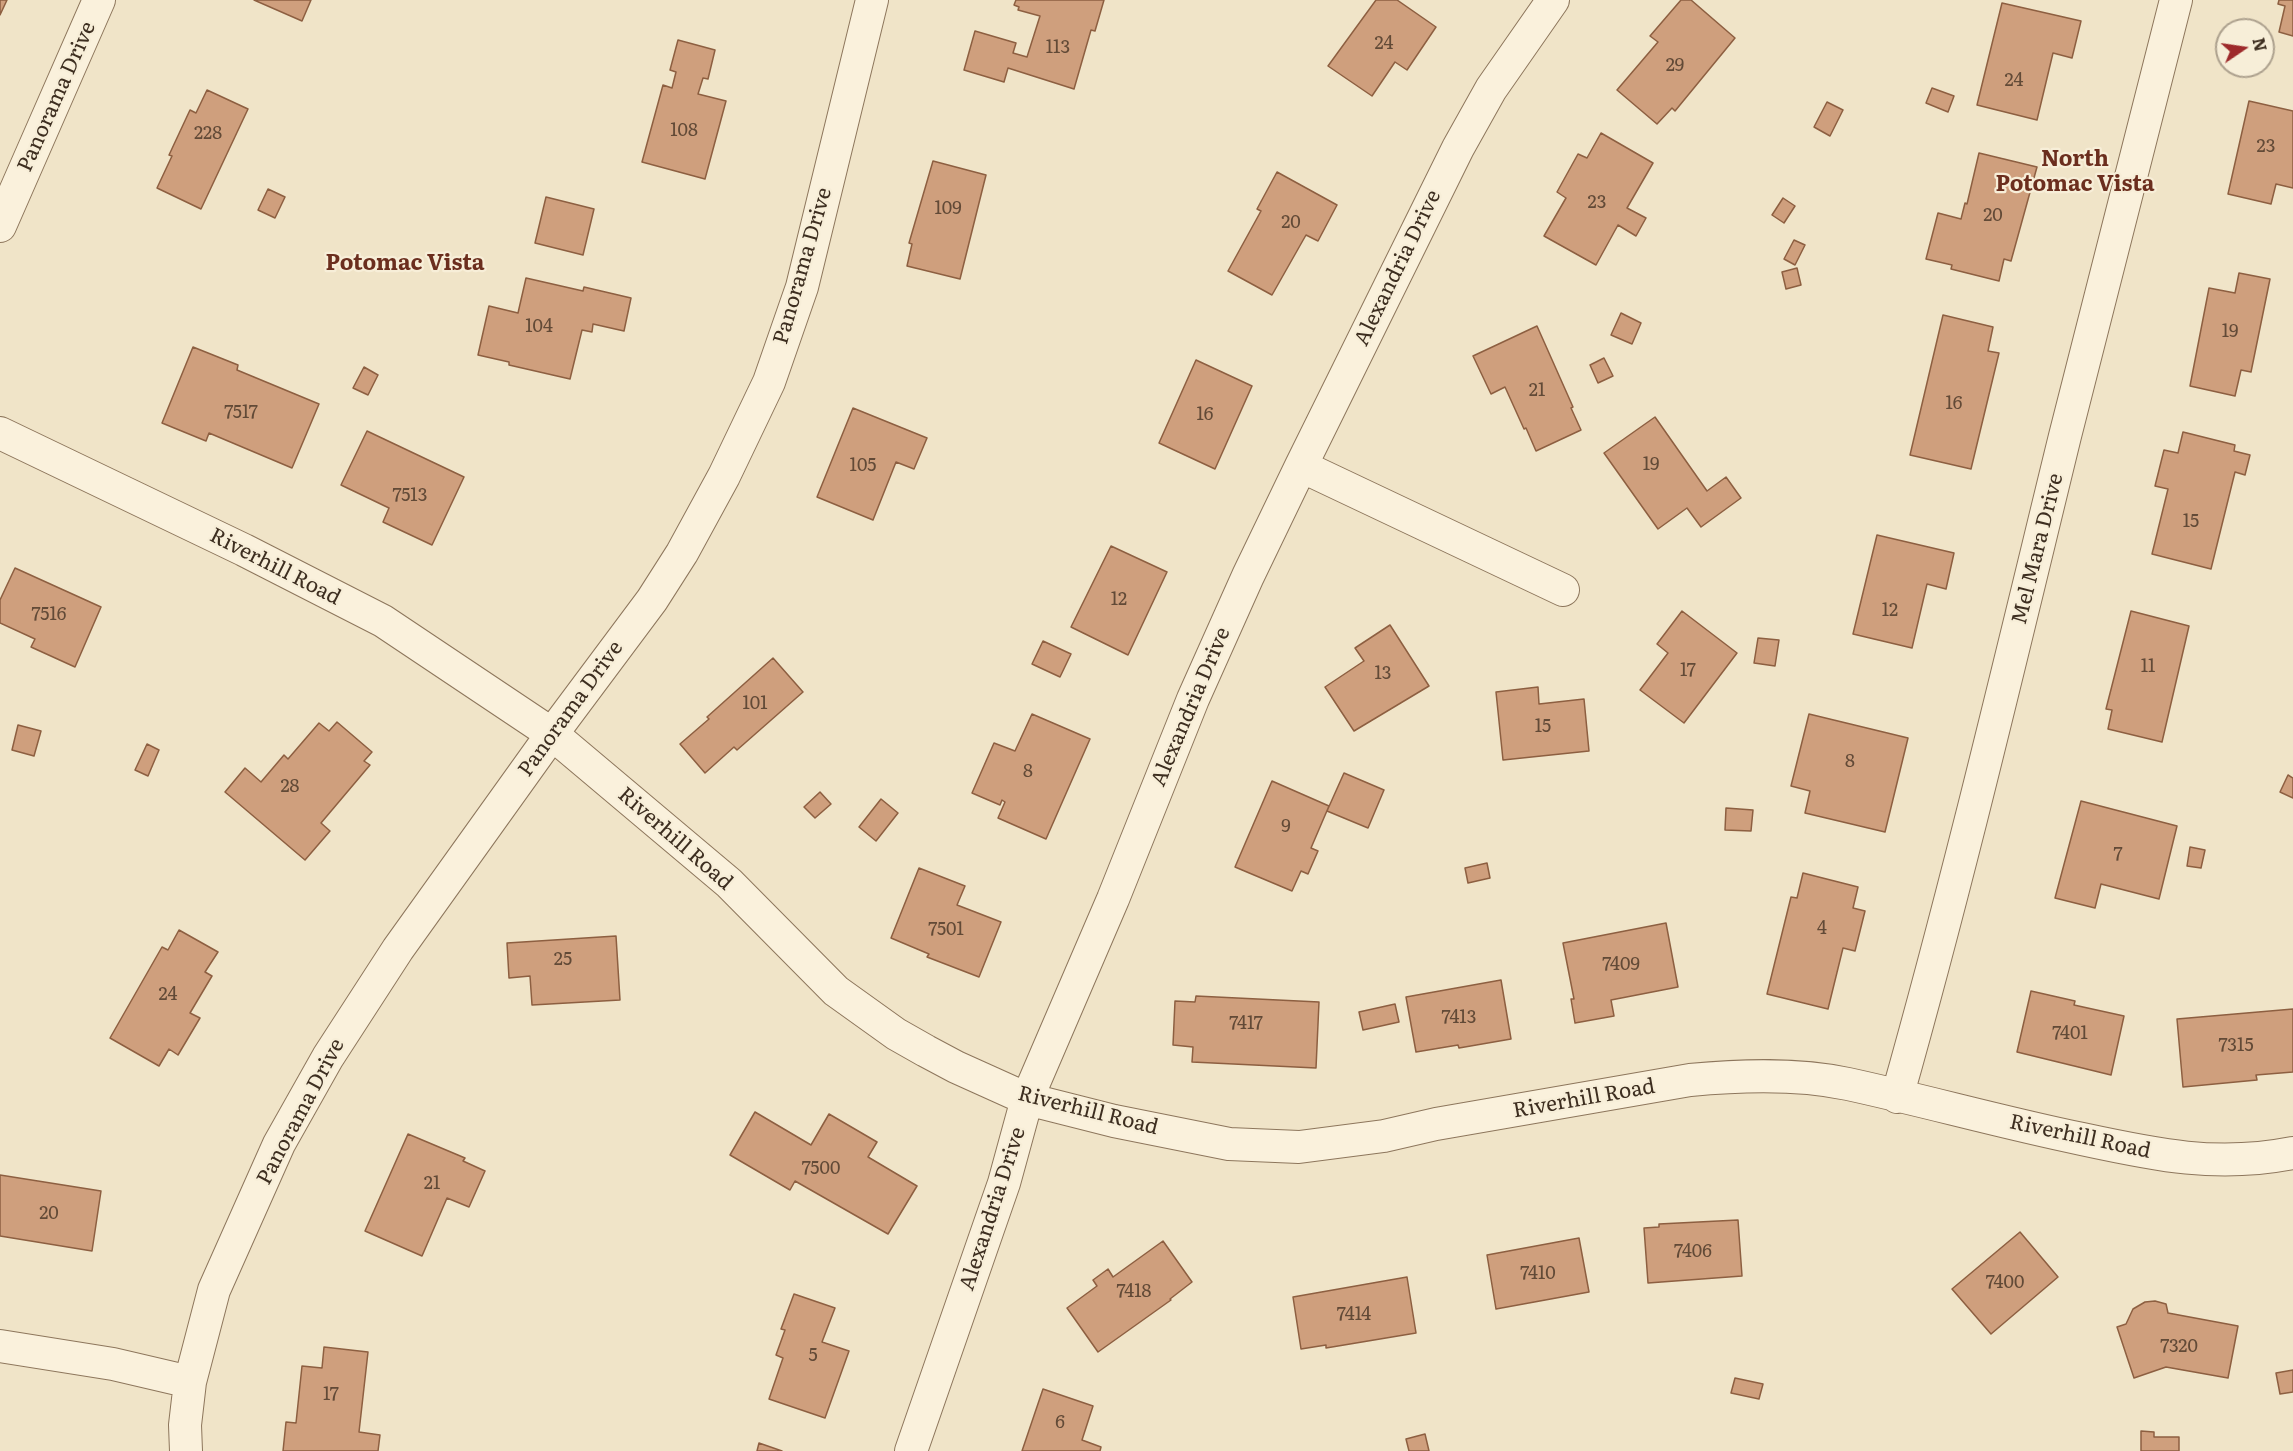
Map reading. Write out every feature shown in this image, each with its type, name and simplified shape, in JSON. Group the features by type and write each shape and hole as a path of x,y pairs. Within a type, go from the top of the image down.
{"street":[{"name":"Panorama Drive","path":"0,226 99,0"},
{"name":"Panorama Drive","path":"186,1451 185,1425 190,1382 214,1290 279,1144 328,1057 398,950 552,734 652,600 682,553 724,476 769,382 802,286 872,0"},
{"name":"Alexandria Drive","path":"911,1451 1004,1183 1027,1099 1113,899 1193,699 1248,576 1458,148 1491,89 1553,0"},
{"name":"Mel Mara Drive","path":"1897,1097 1934,965 2176,0"},
{"name":"Riverhill Road","path":"0,433 244,550 383,621 552,734 729,883 836,991 916,1046 1027,1099 1114,1121 1229,1144 1281,1147 1384,1136 1486,1115 1690,1080 1731,1076 1806,1078 1847,1084 2033,1129 2181,1158 2265,1159 2293,1153"},
{"path":"1301,466 1563,590"},
{"path":"0,1346 113,1364 190,1382"}],"building":[{"path":"0,0 7,0 0,15"},
{"path":"254,0 311,0 302,21"},
{"path":"1016,0 1104,0 1095,31 1091,30 1074,89 1008,68 1004,82 964,70 975,31 1016,43 1013,53 1027,57 1040,16 1018,10 1019,7 1014,5"},
{"path":"1376,0 1397,0 1436,27 1407,70 1395,62 1372,96 1328,66"},
{"path":"1681,0 1691,0 1735,38 1675,111 1672,108 1657,124 1617,90 1658,42 1650,36"},
{"path":"2279,0 2293,0 2293,36 2279,32 2285,6 2278,4"},
{"path":"2002,3 2081,21 2072,58 2053,53 2037,120 1977,105"},
{"path":"678,40 715,50 708,79 703,78 698,94 726,101 705,179 642,162 663,85 672,88 676,72 670,70"},
{"path":"1932,88 1954,96 1948,112 1926,103"},
{"path":"207,90 248,109 201,209 157,188 172,156 169,155 190,110 196,113"},
{"path":"2249,101 2293,111 2293,188 2276,184 2271,204 2228,194"},
{"path":"1827,102 1843,110 1830,136 1814,127"},
{"path":"1601,133 1653,163 1627,208 1646,218 1636,236 1618,225 1596,265 1544,236 1566,198 1557,192 1578,154 1587,158"},
{"path":"1979,153 2037,167 2011,261 2004,259 1999,281 1951,269 1952,265 1926,259 1938,213 1961,219 1965,203 1967,204"},
{"path":"933,161 986,175 960,279 907,266 912,244 909,243"},
{"path":"1277,172 1337,205 1318,241 1306,235 1272,295 1228,271 1261,211 1257,209"},
{"path":"268,189 285,197 275,218 258,210"},
{"path":"546,197 594,209 583,255 535,243"},
{"path":"1783,198 1795,206 1784,223 1772,215"},
{"path":"1794,240 1805,245 1795,265 1784,259"},
{"path":"1797,268 1801,285 1786,289 1782,272"},
{"path":"2239,273 2270,279 2251,372 2241,370 2235,396 2190,386 2209,288 2235,293"},
{"path":"526,278 583,291 584,287 631,298 624,331 593,324 592,332 582,330 570,379 509,365 509,362 478,355 489,306 518,313"},
{"path":"1621,313 1641,323 1632,344 1611,335"},
{"path":"1943,315 1993,327 1988,351 1999,353 1971,469 1910,455"},
{"path":"1537,326 1581,430 1536,451 1505,387 1491,394 1473,356"},
{"path":"193,347 238,365 237,370 319,404 292,468 209,433 206,441 162,423"},
{"path":"1604,358 1613,376 1598,383 1590,365"},
{"path":"1196,360 1252,386 1215,469 1159,443"},
{"path":"364,367 378,375 368,395 353,388"},
{"path":"853,408 927,438 914,469 896,462 873,520 817,497"},
{"path":"1655,417 1707,491 1726,477 1741,498 1701,527 1687,508 1658,529 1604,453"},
{"path":"367,431 464,477 432,545 383,522 389,508 341,485"},
{"path":"2183,432 2235,445 2234,451 2250,455 2245,475 2235,472 2211,569 2152,554 2168,489 2155,486 2164,450 2178,453"},
{"path":"1877,535 1954,553 1946,589 1927,584 1912,648 1853,634"},
{"path":"1111,546 1167,572 1128,655 1071,627"},
{"path":"15,568 101,607 75,667 31,647 35,639 0,623 0,600"},
{"path":"1682,611 1737,653 1684,723 1640,690 1668,653 1657,644"},
{"path":"2131,611 2189,626 2162,742 2108,729 2112,710 2106,709"},
{"path":"1390,625 1429,686 1354,731 1325,687 1364,661 1355,648"},
{"path":"1758,638 1779,640 1775,666 1754,663"},
{"path":"1043,641 1071,654 1060,677 1032,664"},
{"path":"773,658 803,692 737,750 734,747 705,773 680,744"},
{"path":"1538,687 1539,704 1584,699 1589,751 1503,760 1496,692"},
{"path":"1032,714 1090,739 1046,839 998,818 1005,802 1002,800 1000,805 972,793 994,743 1015,751"},
{"path":"1809,714 1908,738 1885,832 1805,813 1810,791 1791,786"},
{"path":"337,722 372,752 364,761 370,765 321,823 330,831 305,860 225,792 245,768 261,782 284,755 288,759 319,723 329,731"},
{"path":"18,725 41,731 34,756 12,750"},
{"path":"147,744 159,750 148,776 135,770"},
{"path":"1344,773 1384,790 1368,828 1327,811"},
{"path":"2288,775 2293,778 2293,798 2280,792"},
{"path":"1272,781 1329,806 1311,848 1318,851 1308,874 1301,871 1292,891 1235,867"},
{"path":"820,792 831,804 815,818 804,807"},
{"path":"881,799 898,813 876,841 859,827"},
{"path":"2081,801 2177,826 2159,899 2101,884 2095,908 2055,898"},
{"path":"1726,808 1753,810 1751,831 1725,830"},
{"path":"2190,847 2205,850 2201,868 2187,866"},
{"path":"1487,863 1490,878 1468,883 1465,868"},
{"path":"919,868 965,886 957,905 1001,922 979,977 927,957 929,954 891,938"},
{"path":"1803,873 1858,887 1853,908 1865,911 1855,951 1843,948 1828,1009 1767,994 1791,897 1797,898"},
{"path":"1666,923 1678,987 1611,1000 1614,1016 1575,1023 1571,999 1574,999 1563,943"},
{"path":"179,930 218,952 205,972 212,976 190,1013 200,1018 178,1055 169,1049 159,1066 110,1038 162,947 168,950"},
{"path":"616,936 620,1000 532,1005 530,976 509,978 507,943"},
{"path":"1501,980 1511,1039 1459,1048 1458,1045 1416,1052 1406,997"},
{"path":"2031,991 2075,1001 2074,1005 2124,1016 2111,1075 2017,1052"},
{"path":"1196,996 1319,1002 1316,1068 1192,1062 1193,1047 1173,1045 1175,1001 1195,1002"},
{"path":"1395,1004 1399,1022 1363,1030 1359,1012"},
{"path":"2293,1009 2293,1072 2256,1075 2257,1080 2183,1087 2177,1019"},
{"path":"755,1112 811,1145 829,1114 877,1142 868,1157 917,1186 888,1234 795,1181 790,1190 730,1155"},
{"path":"408,1134 465,1158 463,1161 485,1171 469,1207 447,1198 422,1256 365,1231"},
{"path":"0,1175 101,1191 92,1251 0,1236"},
{"path":"1738,1220 1742,1276 1648,1283 1644,1228 1659,1227 1659,1224"},
{"path":"2020,1232 2058,1277 1991,1334 1952,1289"},
{"path":"1579,1238 1589,1292 1496,1309 1487,1255"},
{"path":"1163,1241 1192,1282 1171,1300 1098,1352 1067,1308 1097,1286 1093,1280 1108,1269 1113,1277"},
{"path":"1407,1277 1416,1333 1326,1348 1326,1345 1301,1349 1293,1297"},
{"path":"794,1294 835,1308 822,1342 849,1351 825,1418 769,1399 783,1358 776,1355 785,1330 781,1329"},
{"path":"2155,1301 2166,1304 2168,1313 2238,1326 2228,1378 2166,1367 2134,1378 2117,1327 2126,1324 2133,1309 2145,1302"},
{"path":"324,1347 368,1352 359,1432 380,1435 378,1451 283,1451 286,1422 296,1423 302,1366 322,1368"},
{"path":"2293,1370 2293,1392 2280,1394 2276,1373"},
{"path":"1735,1378 1763,1384 1759,1399 1731,1393"},
{"path":"1043,1389 1093,1406 1082,1440 1101,1447 1100,1451 1022,1451"},
{"path":"2141,1431 2154,1432 2154,1437 2179,1437 2179,1451 2141,1451"},
{"path":"1425,1434 1429,1451 1409,1451 1406,1439"},
{"path":"759,1443 782,1451 757,1451"}],"district":[{"name":"North Potomac Vista","path":"2075,172"},
{"name":"Potomac Vista","path":"405,264"}]}
